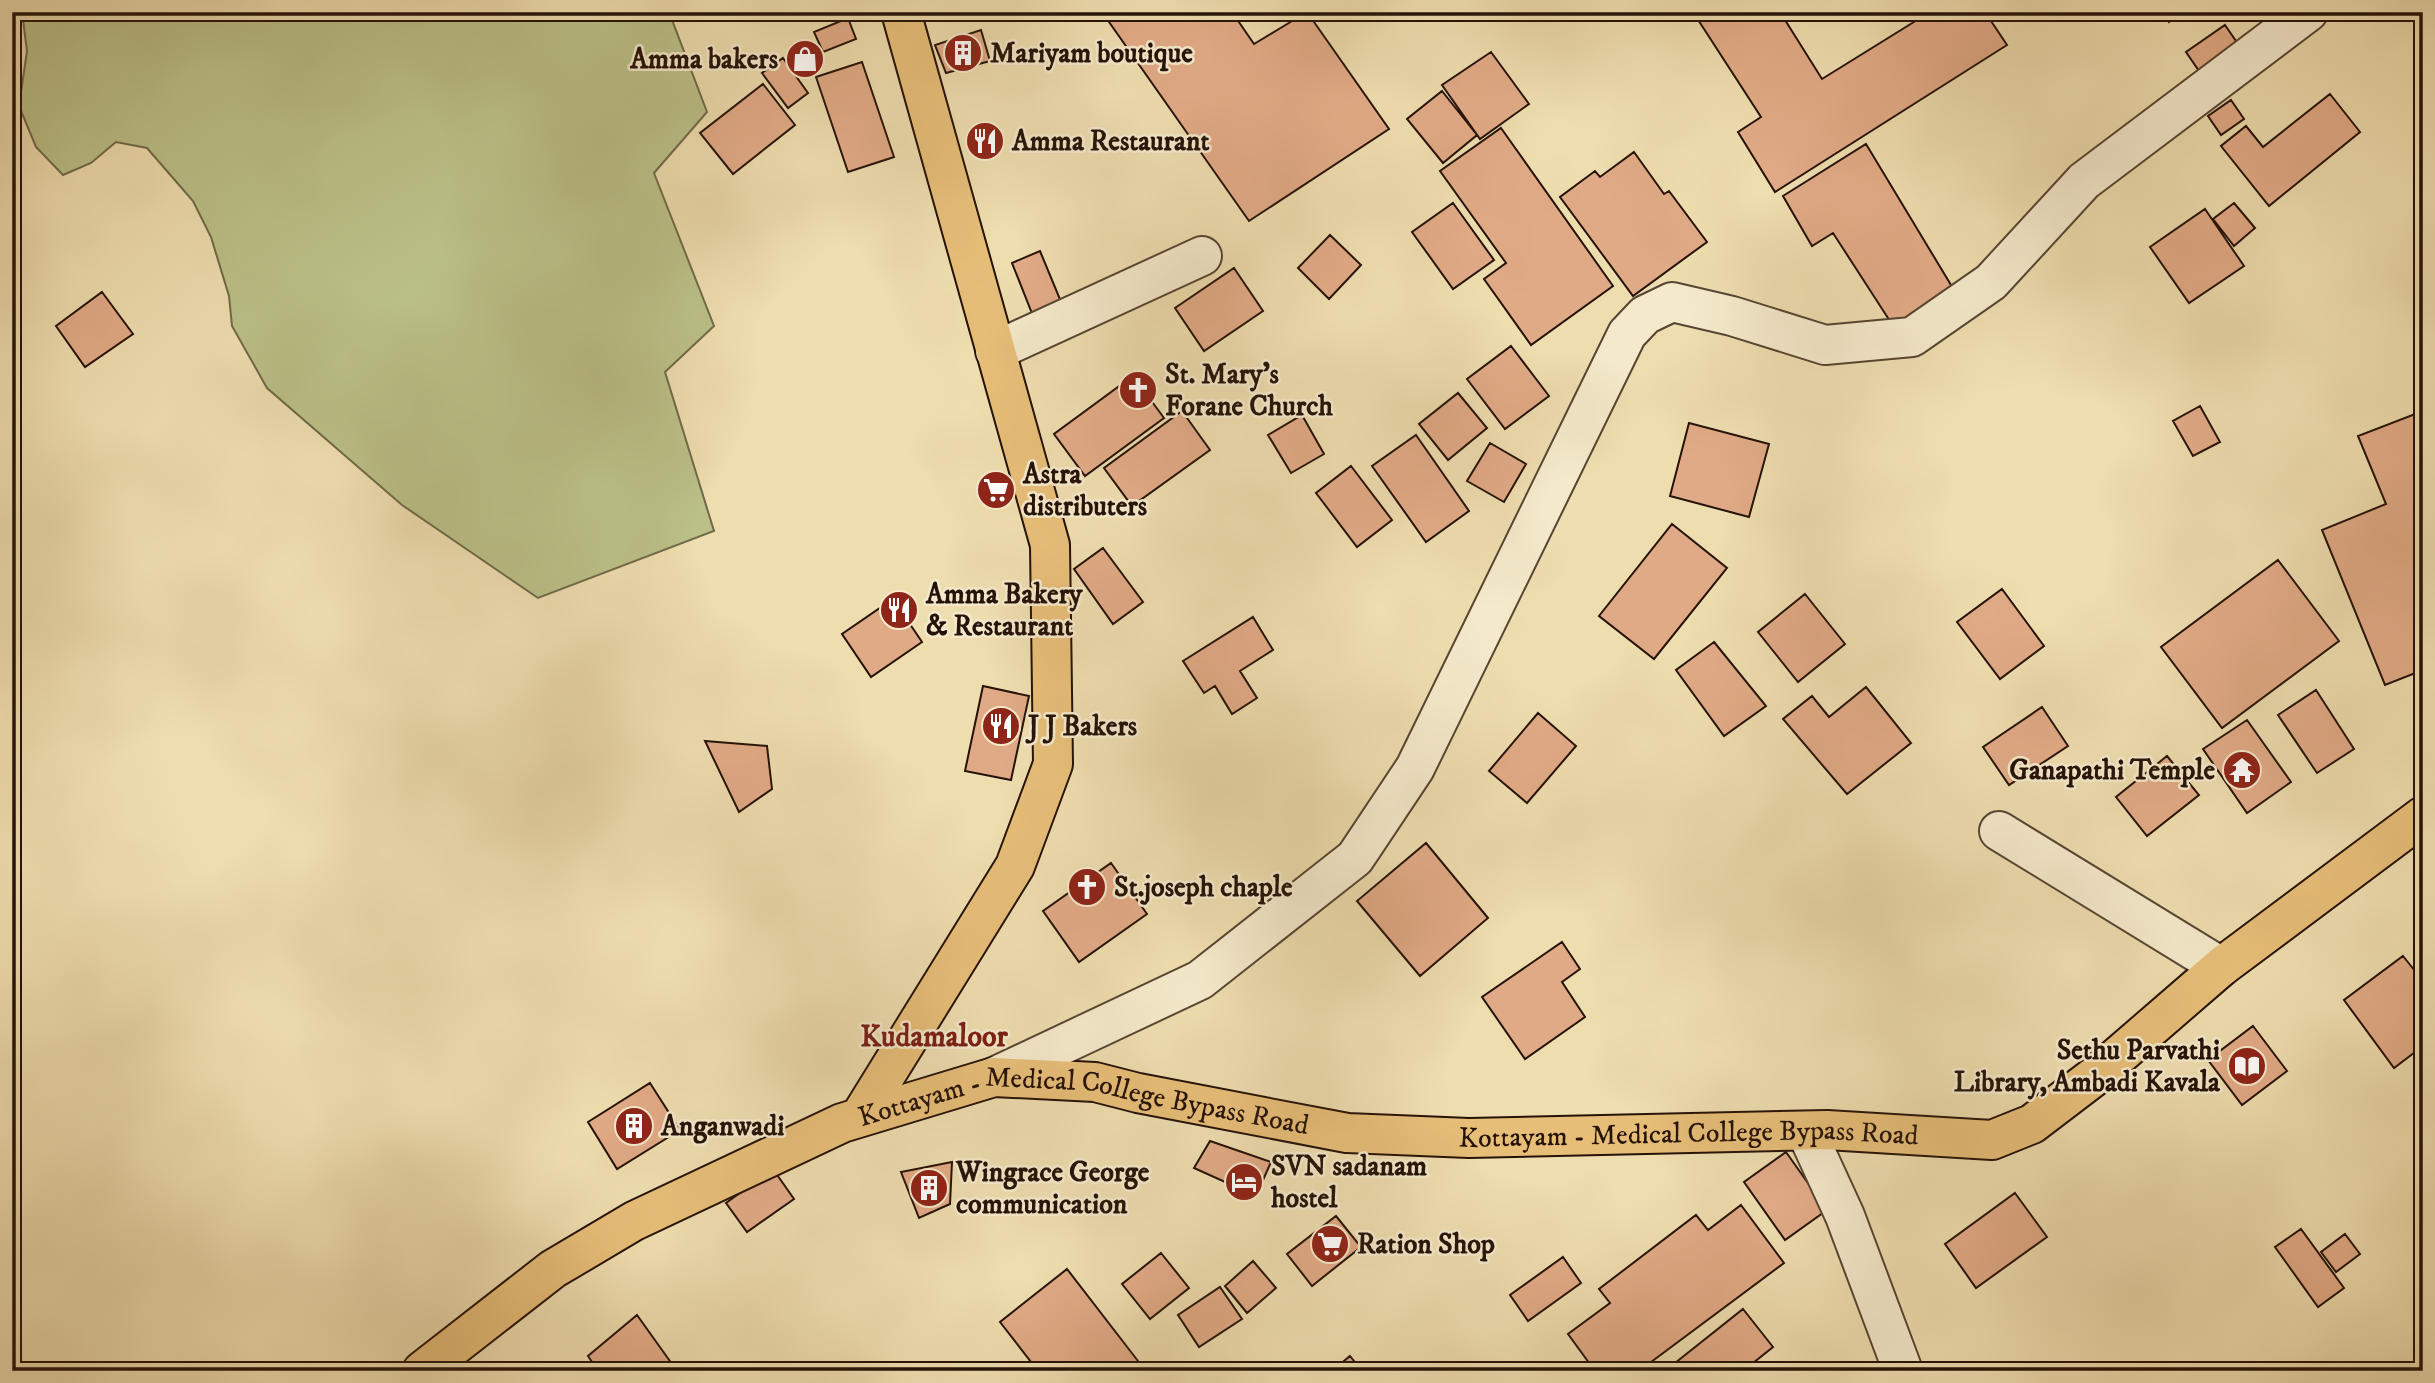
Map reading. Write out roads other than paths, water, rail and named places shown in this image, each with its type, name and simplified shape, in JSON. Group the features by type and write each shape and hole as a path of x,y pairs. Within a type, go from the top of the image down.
{"main road":[{"path":"861,1115 1015,866 1054,764 1050,544 901,12"},
{"name":"Kottayam - Medical College Bypass Road","path":"422,1371 553,1269 634,1221 861,1115 994,1077 1095,1082 1138,1093 1347,1133 1469,1138 1806,1131 1992,1140 2032,1124 2064,1100 2221,967 2423,816"}],"street":[{"path":"994,1077 1200,980 1355,858 1415,768 1627,334 1645,315 1672,302 1732,316 1825,345 1912,337 1991,282 2084,181 2308,12"},
{"path":"995,351 1202,256"},
{"path":"1999,831 2221,967"},
{"path":"1806,1131 1845,1216 1903,1371"}],"place":[{"name":"Mariyam boutique","path":"963,53"},
{"name":"Amma bakers","path":"805,59"},
{"name":"Amma Restaurant","path":"985,141"},
{"name":"St. Mary's Forane Church","path":"1138,390"},
{"name":"Astra distributers","path":"996,490"},
{"name":"Amma Bakery & Restaurant","path":"899,610"},
{"name":"J J Bakers","path":"1001,726"},
{"name":"Ganapathi Temple","path":"2242,770"},
{"name":"St.joseph chaple","path":"1087,887"},
{"name":"Sethu Parvathi Library, Ambadi Kavala","path":"2247,1066"},
{"name":"Anganwadi","path":"634,1126"},
{"name":"SVN sadanam hostel","path":"1244,1182"},
{"name":"Wingrace George communication","path":"929,1188"},
{"name":"Ration Shop","path":"1330,1244"}],"district":[{"name":"Kudamaloor","path":"934,1037"}]}
